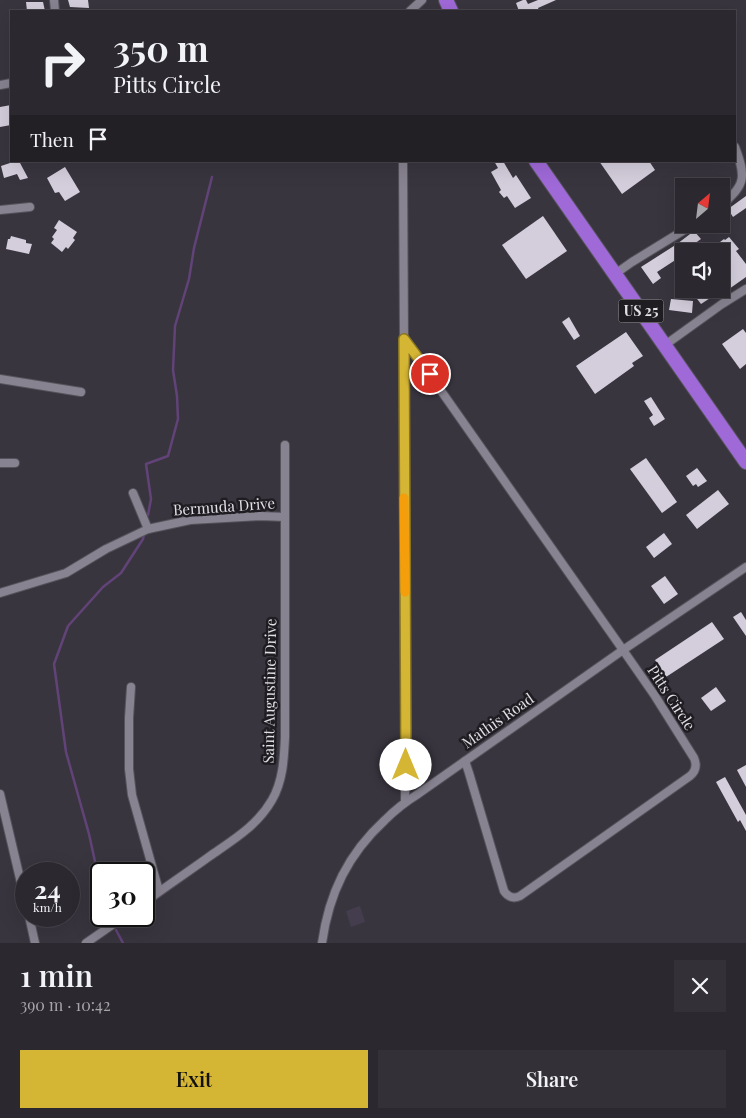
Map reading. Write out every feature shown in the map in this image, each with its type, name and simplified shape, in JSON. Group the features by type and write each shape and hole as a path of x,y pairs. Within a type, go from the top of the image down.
{"highway":[{"name":"US 25","path":"537,162 746,462"}],"street":[{"path":"411,10 422,0"},
{"path":"730,199 742,187 746,176 741,157 736,149"},
{"path":"403,162 405,802"},
{"path":"0,210 30,207"},
{"path":"615,274 679,233"},
{"path":"664,345 746,289"},
{"name":"Pitts Circle","path":"404,339 655,696 695,762 694,770 690,776 518,898 508,896 504,891 470,772 465,761"},
{"path":"0,379 81,392"},
{"name":"Saint Augustine Drive","path":"155,895 246,831 263,814 273,799 279,785 284,762 286,737 285,446"},
{"path":"0,463 15,463"},
{"path":"133,493 148,528"},
{"name":"Bermuda Drive","path":"0,592 66,573 106,549 148,528 190,520 260,516 285,517"},
{"name":"Mathis Road","path":"322,943 331,900 356,850 374,830 405,802 746,567"},
{"path":"131,687 129,769 132,795 160,891"},
{"path":"0,794 16,862"},
{"path":"31,927 34,943"},
{"path":"86,943 109,927"}],"shaded area":[{"path":"360,906 365,922 351,927 346,911"}],"building":[{"path":"68,0 88,0 89,8 70,7"},
{"path":"523,0 526,0 528,4 538,0 556,0 538,8 539,10 519,10 516,3"},
{"path":"26,2 43,2 45,10 27,10"},
{"path":"10,105 10,125 0,127 0,107"},
{"path":"20,162 28,178 20,180 17,174 4,178 1,166"},
{"path":"495,162 504,162 513,178 516,175 531,198 515,208 507,196 504,198 499,192 501,190 491,172 498,168"},
{"path":"600,162 650,162 655,170 622,194"},
{"path":"65,167 80,192 65,201 59,192 55,193 47,178"},
{"path":"746,196 746,208 733,217 730,208"},
{"path":"543,216 567,251 526,279 502,245"},
{"path":"59,220 77,232 73,238 75,240 68,249 66,247 62,252 51,243 54,239 52,237 57,230 54,228"},
{"path":"691,233 696,233 701,239 695,243 678,243"},
{"path":"11,236 26,240 26,243 32,244 29,254 6,249 8,239"},
{"path":"729,237 739,249 736,251 746,264 746,277 730,288 730,243 719,243"},
{"path":"675,245 675,260 657,272 661,278 653,284 641,267"},
{"path":"696,298 710,298 701,304"},
{"path":"671,299 693,301 692,313 669,310"},
{"path":"569,317 580,336 574,340 562,322"},
{"path":"743,329 746,333 746,364 740,369 722,344"},
{"path":"626,332 643,356 632,363 634,366 595,394 576,366"},
{"path":"651,397 665,419 654,426 649,418 653,415 644,401"},
{"path":"646,458 677,502 662,513 630,469"},
{"path":"697,468 707,481 698,487 696,484 693,486 686,476"},
{"path":"718,490 729,504 697,529 686,515"},
{"path":"664,533 672,544 654,558 646,547"},
{"path":"665,576 678,594 664,604 651,586"},
{"path":"741,612 746,620 746,636 733,617"},
{"path":"712,622 724,639 666,677 655,660"},
{"path":"716,687 726,701 711,711 701,698"},
{"path":"746,765 746,787 737,770"},
{"path":"725,777 746,815 746,831 740,820 738,822 716,782"}],"waterway":[{"path":"148,515 151,499 146,464 168,456 178,419 173,370 175,326 189,279 194,248 212,177"},
{"path":"95,862 66,752 54,664 68,626 103,587 121,573 143,539 144,534"},
{"path":"116,930 123,943"}],"slow traffic":[{"path":"404,498 405,592"}],"route":[{"path":"406,765 404,339 430,374"}]}
